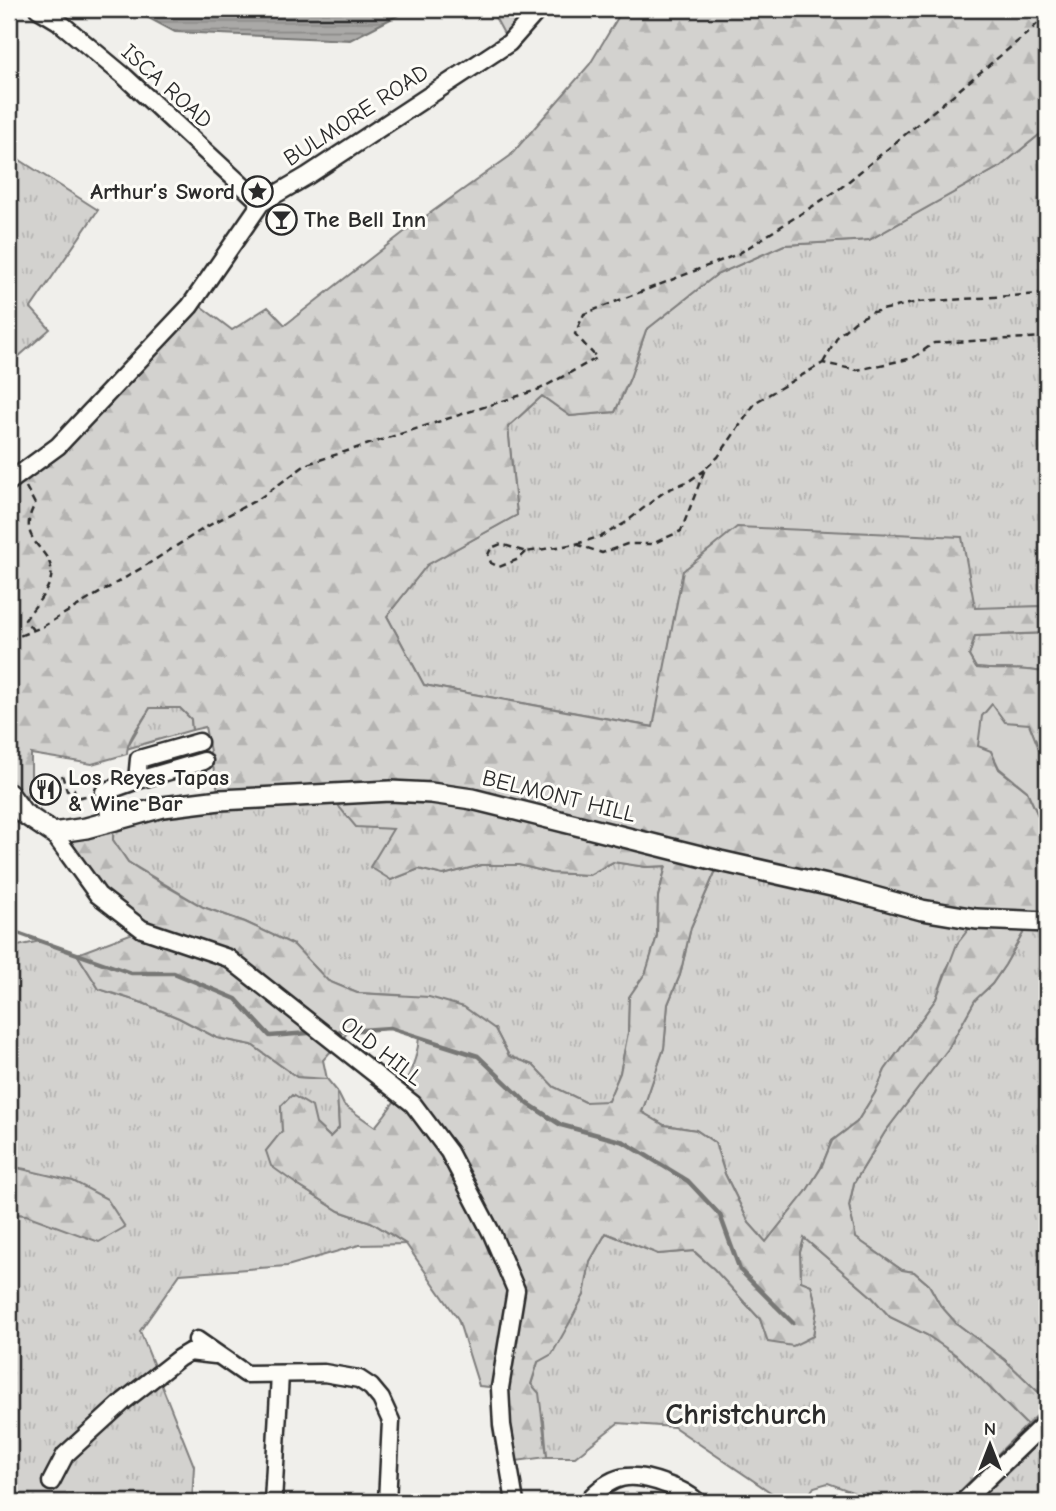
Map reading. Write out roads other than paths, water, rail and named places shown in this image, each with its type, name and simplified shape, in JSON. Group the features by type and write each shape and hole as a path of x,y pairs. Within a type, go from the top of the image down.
{"main road":[{"name":"BELMONT HILL","path":"54,833 111,822 163,807 220,800 332,793 431,793 472,799 720,861 845,888 922,910 976,919 1047,922"},
{"path":"9,794 23,813 54,833"}],"street":[{"name":"ISCA ROAD","path":"38,9 58,21 124,76 261,202"},
{"name":"BULMORE ROAD","path":"11,480 58,446 190,306 261,202 307,176 509,43 539,9"},
{"path":"137,780 139,759 199,742"},
{"path":"111,822 104,792 204,761"},
{"name":"OLD HILL","path":"54,833 99,895 142,929 228,958 413,1104 449,1152 492,1234 516,1290 500,1388 502,1425 515,1502"},
{"path":"197,1340 246,1374 344,1375 359,1379 376,1393 391,1421 387,1502"},
{"path":"51,1482 65,1455 124,1401 179,1358 189,1352 204,1356 217,1355"},
{"path":"273,1502 280,1374"},
{"path":"963,1502 1047,1421"},
{"path":"587,1502 604,1484 635,1475 681,1490 698,1502"}],"waterway":[{"path":"9,930 131,973 174,973 236,999 270,1036 309,1033"},
{"path":"333,1032 390,1028 478,1056 527,1103 561,1125 624,1142 688,1181 720,1215 740,1270 793,1323"}],"place":[{"name":"Arthur’s Sword","path":"258,191"},
{"name":"The Bell Inn","path":"281,219"},
{"name":"Los Reyes Tapas & Wine Bar","path":"45,790"}],"district":[{"name":"Christchurch","path":"746,1414"}]}
